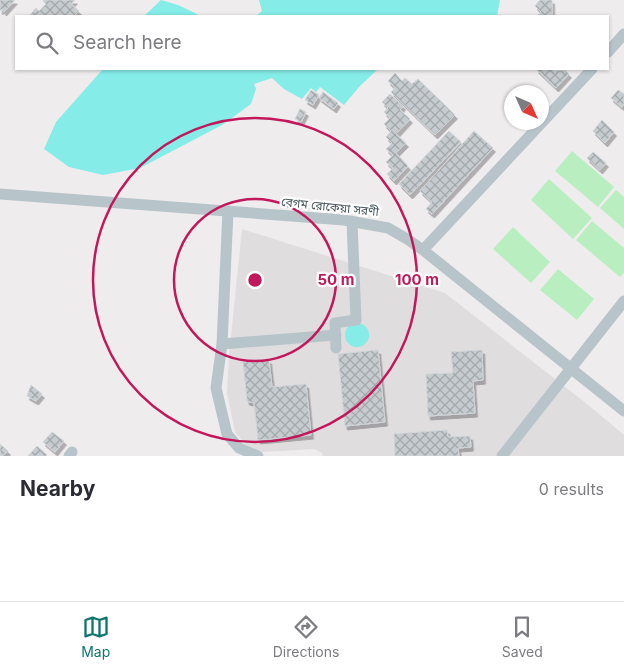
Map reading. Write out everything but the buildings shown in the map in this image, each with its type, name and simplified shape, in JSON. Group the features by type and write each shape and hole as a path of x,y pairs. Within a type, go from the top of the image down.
{"street":[{"path":"609,51 624,34"},
{"path":"422,250 591,70"},
{"name":"বেগম রোকেয়া সরণী","path":"0,194 352,222 388,228 422,250 624,411"},
{"path":"228,212 222,344 216,388 227,434 239,448 258,456"},
{"path":"336,348 335,324 356,320 352,222"},
{"path":"502,456 624,301"},
{"path":"222,344 336,336"}],"shaded area":[{"path":"242,229 445,293 624,435 624,456 323,456 322,453 314,449 263,452 246,445 235,432 227,393"}],"green space":[{"path":"572,151 614,187 598,207 555,171"},
{"path":"549,179 592,218 573,239 531,200"},
{"path":"616,190 624,197 624,229 600,208"},
{"path":"592,221 624,248 624,273 620,277 576,240"},
{"path":"513,227 550,262 531,283 493,249"},
{"path":"558,269 594,299 577,320 540,290"}],"water":[{"path":"161,0 178,5 199,15 145,15"},
{"path":"259,0 500,0 497,15 257,15 262,11"},
{"path":"102,70 377,70 344,105 320,87 316,92 311,88 302,99 284,89 272,78 254,84 256,89 251,104 222,125 140,168 103,175 69,167 44,149 56,122"},
{"path":"357,323 365,327 369,335 365,343 357,347 349,343 345,335 349,327"}]}
